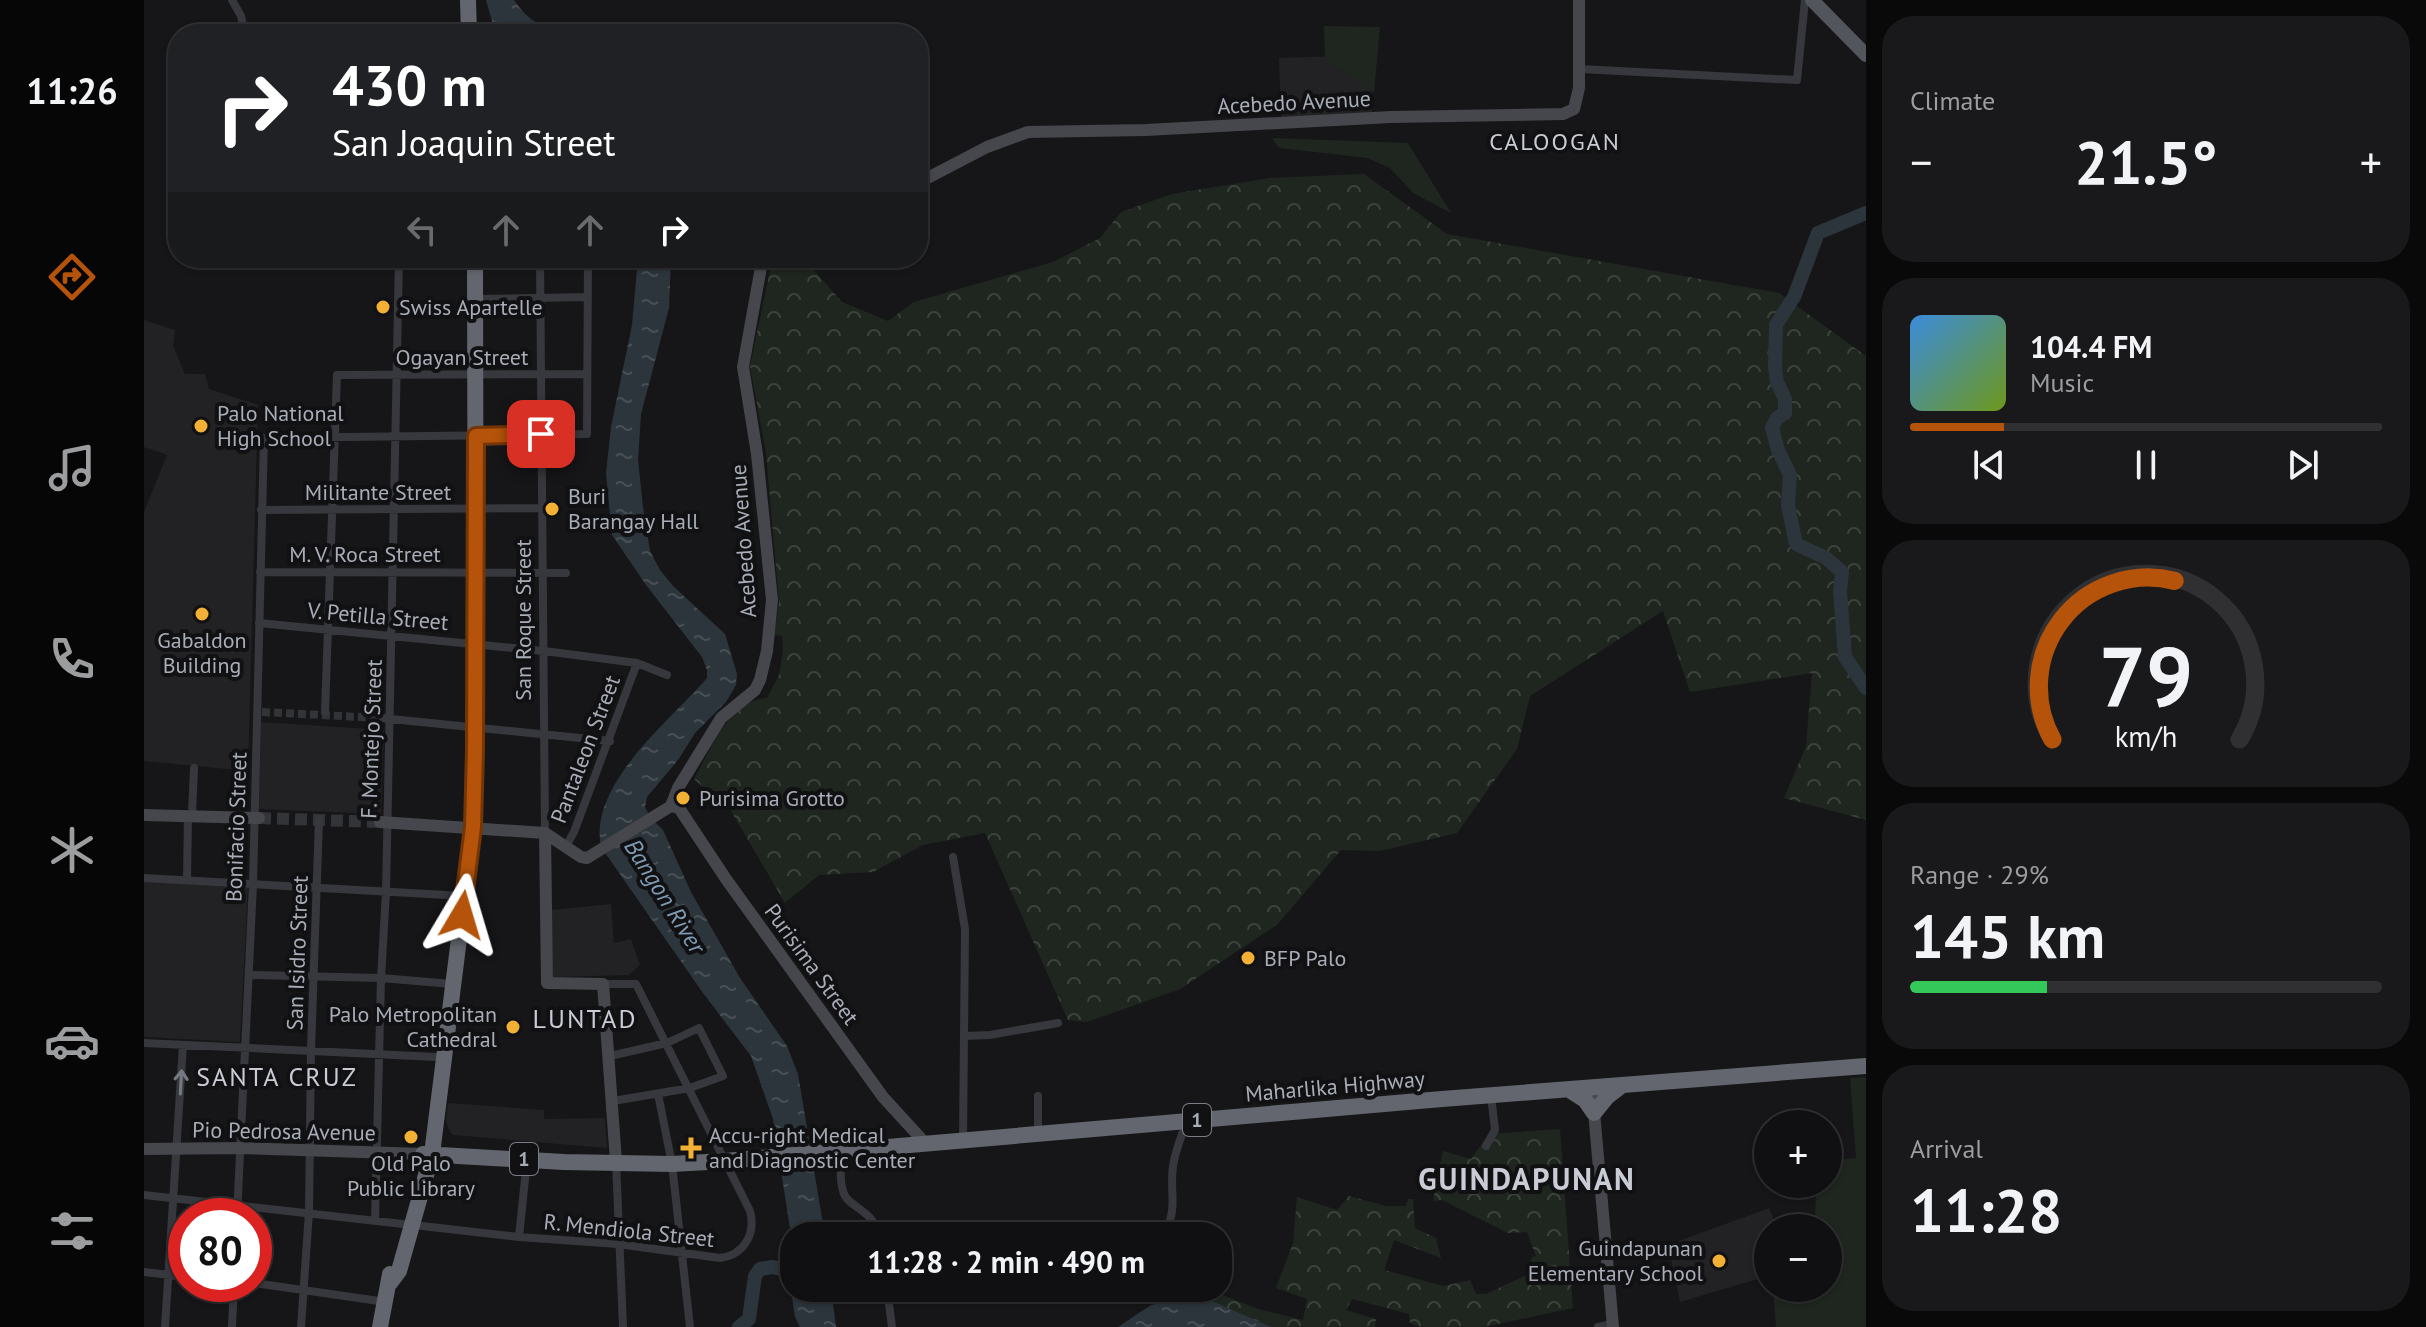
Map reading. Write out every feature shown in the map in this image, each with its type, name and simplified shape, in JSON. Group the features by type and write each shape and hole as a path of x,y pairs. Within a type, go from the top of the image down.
{"highway":[{"path":"468,0 469,24"},
{"path":"380,1327 390,1283 399,1271 428,1149 452,1001 473,827 476,727 475,268"},
{"path":"428,1149 444,1000 452,984"},
{"name":"Maharlika Highway","path":"725,1161 1866,1066"},
{"path":"1571,1091 1585,1100 1594,1113 1621,1086"},
{"name":"1","path":"428,1149 527,1160 672,1164 725,1161"},
{"name":"1","path":"428,1149 564,1154 616,1161"}],"main road":[{"path":"1812,0 1866,55"}],"street":[{"path":"232,0 243,24"},
{"name":"Acebedo Avenue","path":"928,178 987,147 1028,132 1146,130 1391,117 1563,114 1574,109 1579,88 1579,0"},
{"path":"1580,69 1797,80 1805,0"},
{"name":"F. Montejo Street","path":"375,1221 386,892 383,822 385,719 392,634 396,510 399,268"},
{"name":"San Roque Street","path":"540,268 547,983 603,984"},
{"path":"325,712 334,436 587,434 588,268"},
{"name":"Acebedo Avenue","path":"671,806 678,788 721,718 755,690 767,651 772,600 757,454 743,367 761,268"},
{"path":"474,299 587,297"},
{"name":"Ogayan Street","path":"334,436 337,375 586,374"},
{"name":"Bonifacio Street","path":"237,1198 257,818 264,438 334,436"},
{"name":"Militante Street","path":"261,510 542,508"},
{"name":"M. V. Roca Street","path":"260,572 566,573"},
{"name":"V. Petilla Street","path":"259,623 544,651 637,663 667,675"},
{"name":"Pantaleon Street","path":"566,846 610,741 637,663"},
{"path":"385,719 610,741"},
{"path":"187,880 194,768"},
{"path":"383,822 545,833 584,859 671,806"},
{"name":"Purisima Street","path":"671,806 679,808 726,879 883,1097 926,1144"},
{"path":"144,815 257,818"},
{"name":"San Isidro Street","path":"301,1327 309,1212 319,820"},
{"path":"953,857 965,929 963,1141"},
{"path":"144,878 464,896"},
{"path":"249,975 381,978 452,984"},
{"path":"623,1327 613,1101 603,984 636,984 725,1161"},
{"path":"964,1036 990,1035 1058,1023"},
{"path":"610,1056 667,1043 699,1028 723,1076 690,1088 613,1101"},
{"path":"144,1043 436,1057"},
{"path":"172,1198 183,1045"},
{"path":"1592,1089 1613,1326 1598,1327"},
{"path":"658,1094 672,1164 690,1327"},
{"path":"1038,1096 1038,1134"},
{"path":"1486,1146 1495,1130 1491,1096"},
{"path":"1170,1222 1174,1199 1173,1168 1186,1121"},
{"name":"Pio Pedrosa Avenue","path":"144,1149 309,1149 377,1153 428,1149"},
{"path":"832,1152 847,1200 866,1211 875,1222"},
{"path":"519,1237 527,1160"},
{"name":"R. Mendiola Street","path":"272,1208 519,1237 731,1257 745,1244 753,1222 725,1161"},
{"name":"R. Mendiola Street","path":"144,1195 172,1198"},
{"path":"144,1272 168,1275 165,1327"},
{"path":"272,1285 386,1302"},
{"path":"232,1327 233,1302"},
{"path":"889,1302 892,1327"}],"shaded area":[{"path":"1370,55 1372,115 1281,118 1279,58"},
{"path":"144,320 175,330 173,346 185,374 205,374 209,389 258,405 248,771 144,761 144,512 167,455 144,447"},
{"path":"261,722 384,730 381,814 259,809"},
{"path":"144,881 248,888 240,1042 144,1037"},
{"path":"611,904 614,943 631,939 640,965 629,975 553,977 551,910"},
{"path":"448,1103 544,1110 544,1119 605,1118 607,1148 453,1135 446,1120"},
{"name":"Guindapunan Elementary School","path":"1769,1208 1771,1214 1754,1214 1754,1280 1680,1302 1668,1245"}],"green space":[{"path":"1324,26 1380,27 1374,93 1325,58"},
{"path":"1272,138 1408,143 1451,213 1413,193 1390,168 1367,158 1279,148"},
{"path":"1364,174 1447,234 1779,293 1866,356 1866,820 1784,798 1806,746 1812,673 1690,692 1663,611 1530,696 1517,749 1457,833 1380,851 1341,850 1277,925 1180,989 1087,1022 1068,1020 985,833 923,845 873,872 819,875 785,903 727,804 712,796 694,779 732,717 742,707 767,698 779,675 783,651 782,636 774,635 779,602 766,453 750,366 771,268 812,268 842,302 888,321 914,302 1053,262 1100,238 1121,212 1172,194 1269,178"},
{"path":"1866,1077 1866,1327 1776,1327 1774,1302 1842,1302 1842,1214 1815,1214 1816,1198 1842,1198 1842,1159 1856,1158 1850,1078"},
{"path":"1560,1129 1573,1308 1484,1327 1419,1327 1410,1323 1409,1314 1352,1299 1346,1310 1376,1319 1375,1327 1191,1327 1206,1302 1232,1302 1232,1299 1303,1320 1307,1299 1276,1288 1293,1243 1297,1197 1337,1210 1349,1196 1386,1206 1406,1206 1408,1199 1413,1199 1415,1228 1436,1238 1441,1258 1394,1240 1384,1270 1444,1286 1470,1280 1476,1294 1486,1294 1533,1272 1531,1258 1536,1256 1527,1232 1508,1233 1442,1200 1433,1201 1443,1151 1471,1159 1489,1134"}],"water":[{"path":"486,0 514,0 538,24 493,24"},
{"name":"Bangon River","path":"637,268 671,268 669,308 641,414 638,460 650,551 673,586 725,634 737,674 736,685 726,702 695,733 678,760 647,797 645,807 663,830 691,892 740,978 787,1046 798,1074 823,1222 789,1222 773,1119 751,1056 601,847 600,823 619,777 654,733 707,678 702,657 612,535 606,473 611,427 632,325"},
{"path":"793,1302 833,1302 836,1327 800,1327"},
{"path":"1214,1302 1271,1327 1118,1327 1151,1305"}],"waterway":[{"path":"1866,213 1818,233 1794,297 1776,325 1775,367 1777,382 1785,399 1785,413 1777,418 1772,428 1790,475 1788,505 1796,544 1826,558 1842,572 1840,591 1845,657 1866,688"},
{"path":"739,1327 749,1319 755,1276 760,1269 780,1268"}],"tunnel":[{"path":"262,712 381,718"},
{"path":"259,818 380,822"}],"place":[{"name":"Swiss Apartelle","path":"383,307"},
{"name":"Palo National High School","path":"201,426"},
{"name":"Buri Barangay Hall","path":"552,509"},
{"name":"Gabaldon Building","path":"202,614"},
{"name":"Purisima Grotto","path":"683,798"},
{"name":"BFP Palo","path":"1248,958"},
{"name":"Palo Metropolitan Cathedral","path":"513,1027"},
{"name":"Old Palo Public Library","path":"411,1137"},
{"name":"Accu-right Medical and Diagnostic Center","path":"691,1148"},
{"name":"Guindapunan Elementary School","path":"1719,1261"}],"district":[{"name":"CALOOGAN","path":"1555,141"},
{"name":"LUNTAD","path":"585,1018"},
{"name":"SANTA CRUZ","path":"277,1076"},
{"name":"GUINDAPUNAN","path":"1527,1178"}],"route":[{"path":"462,915 473,827 476,727 476,436 541,434"}]}
